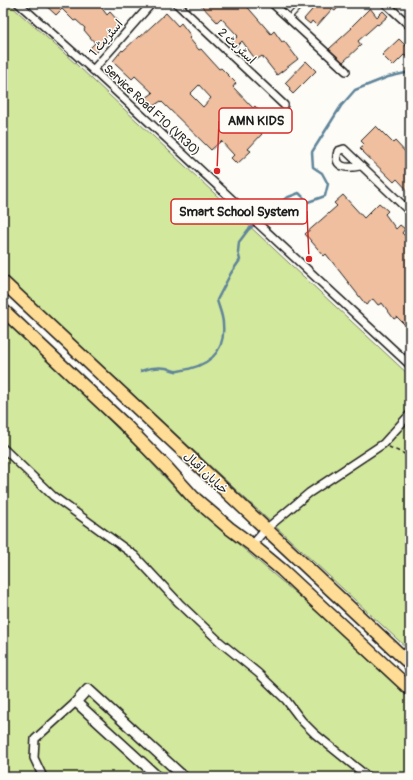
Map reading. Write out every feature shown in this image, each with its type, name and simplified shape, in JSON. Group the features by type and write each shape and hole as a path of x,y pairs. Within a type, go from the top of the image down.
{"main road":[{"name":"خیابان اقبال","path":"3,282 410,664"},
{"name":"خیابان اقبال","path":"3,310 124,424 193,497 218,520 252,545 282,570 410,689"}],"street":[{"name":"Service Road F10 (VR30)","path":"18,3 93,70 410,365"},
{"name":"اسٹریٹ 1","path":"93,70 152,3"},
{"name":"اسٹریٹ 2","path":"176,3 284,105"},
{"path":"272,3 346,71"},
{"path":"385,3 410,26"},
{"path":"360,166 352,168 342,167 337,156 338,151 344,149 410,212"},
{"path":"252,545 266,529 309,493 383,444 410,414"},
{"path":"3,448 53,496 134,555 179,604 281,695 302,721 315,734 368,777"},
{"path":"43,777 34,758 35,738 76,702 88,689 184,777"},
{"path":"76,702 158,777"}],"lane":[{"path":"289,18 303,3"}],"path":[{"path":"383,444 407,455 410,459"}],"green space":[{"path":"3,3 8,3 63,52 410,376 410,651 3,274"},
{"path":"3,317 41,352 144,455 184,498 306,602 410,699 410,777 3,777"}],"building":[{"path":"43,3 98,3 107,15 110,12 120,23 102,40 105,43 95,53 90,48 95,43 84,30 85,28 76,20 74,21 62,9 56,15"},
{"path":"199,3 244,3 271,34 274,31 282,42 284,41 298,59 277,75 262,56 256,60 242,41 236,47 232,42 238,36 221,18 217,22"},
{"path":"318,3 342,3 335,11 332,9 317,26 312,21 310,24 304,19"},
{"path":"370,8 377,17 383,11 388,16 358,41 361,45 343,62 329,49 352,28 351,27"},
{"path":"166,13 178,26 181,23 191,36 189,38 199,50 201,49 219,69 221,68 236,83 233,87 253,108 255,106 259,111 257,114 266,122 259,130 262,134 248,149 251,151 237,164 231,158 234,155 221,141 211,150 161,101 152,107 146,98 153,93 135,76 132,79 113,61 122,50 123,51 139,36 140,37","holes":["199,85 211,98 203,107 190,94"]},
{"path":"399,39 410,50 410,54 407,57 404,55 393,66 382,55"},
{"path":"306,61 316,71 293,94 285,83"},
{"path":"376,126 393,143 395,141 410,157 410,193 397,179 394,182 360,149 364,144 361,141"},
{"path":"343,195 364,218 379,203 388,211 385,214 396,229 400,225 405,229 402,233 410,241 410,330 397,317 394,319 382,303 378,305 373,299 366,305 326,254 324,256 305,234 337,206 334,203"}],"waterway":[{"path":"141,371 157,368 166,368 174,371 188,369 205,363 212,358 221,344 223,335 222,318 217,300 231,273 240,260 238,252 239,242 248,230 286,198 299,193 308,202 325,196 328,184 322,173 313,167 312,152 341,106 355,90 388,77 410,72"}],"place":[{"name":"AMN KIDS","path":"217,171"},
{"name":"Smart School System","path":"309,259"}]}
